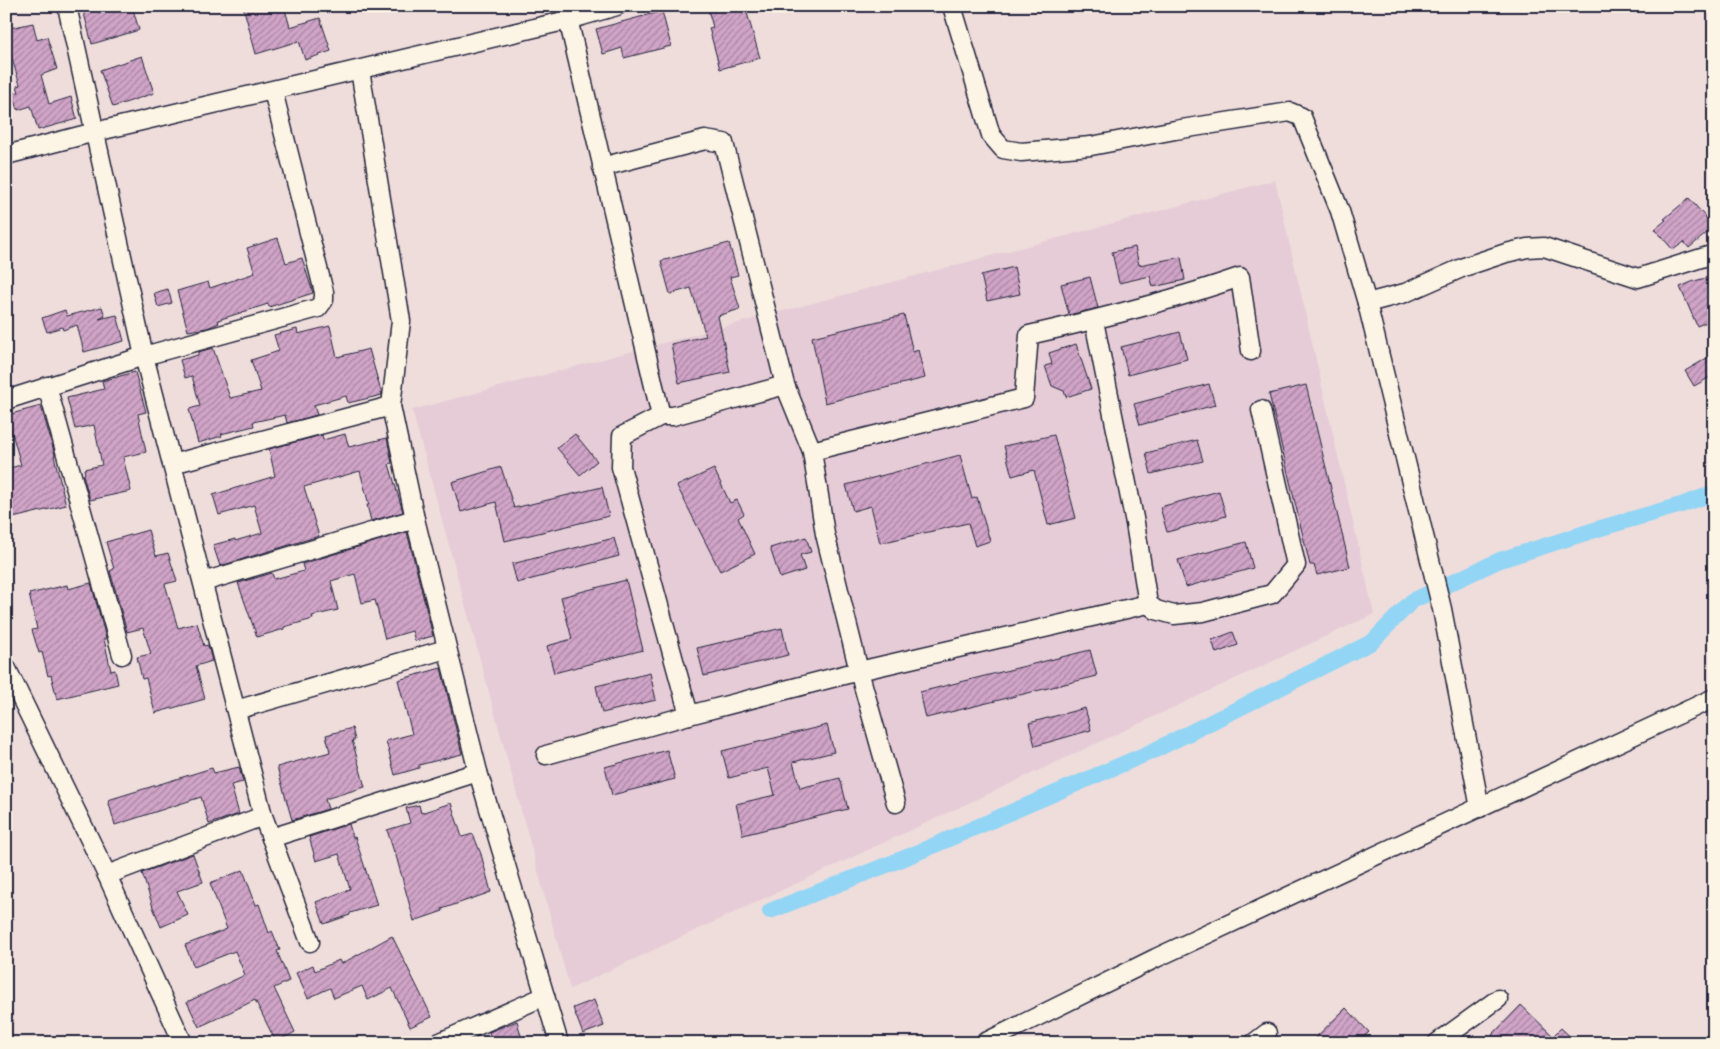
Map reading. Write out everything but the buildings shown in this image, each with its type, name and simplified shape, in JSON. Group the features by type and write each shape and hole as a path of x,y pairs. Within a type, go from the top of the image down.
{"street":[{"path":"67,6 144,356 263,816 310,942"},
{"path":"6,155 95,132 360,70 566,13 617,6"},
{"path":"952,6 991,135 1003,149 1021,152 1090,146 1175,130 1290,112 1302,117 1340,211 1367,303 1442,610 1480,808"},
{"path":"566,13 661,416"},
{"path":"360,70 402,321 391,406 415,519 478,772 559,1043"},
{"path":"6,400 144,356 318,308 324,300 324,292 273,91"},
{"path":"602,167 704,140 724,143 785,385 812,451 825,534 859,671 896,803"},
{"path":"1367,303 1405,293 1464,267 1527,248 1544,247 1638,278 1714,254"},
{"path":"812,451 1024,398 1029,335 1094,321 1209,288 1240,277 1251,351"},
{"path":"1094,321 1135,523 1148,604 1156,610 1174,615 1203,612 1272,594 1296,564 1261,410"},
{"path":"688,715 620,467 622,436 661,416 673,416 785,385"},
{"path":"47,386 122,655"},
{"path":"172,464 391,406"},
{"path":"203,582 415,519"},
{"path":"546,755 688,715 859,671 1148,604"},
{"path":"236,710 446,648"},
{"path":"6,667 108,875 184,1043"},
{"path":"992,1041 1156,958 1714,698"},
{"path":"271,838 478,772"},
{"path":"108,875 263,816"},
{"path":"438,1043 545,996"},
{"path":"1437,1043 1498,999"}],"shaded area":[{"path":"1275,180 1374,614 570,989 412,410"},
{"path":"6,1013 17,1043 6,1043"}],"waterway":[{"path":"770,911 907,857 1153,751 1372,642 1412,601 1500,560 1681,505 1714,493"}]}
